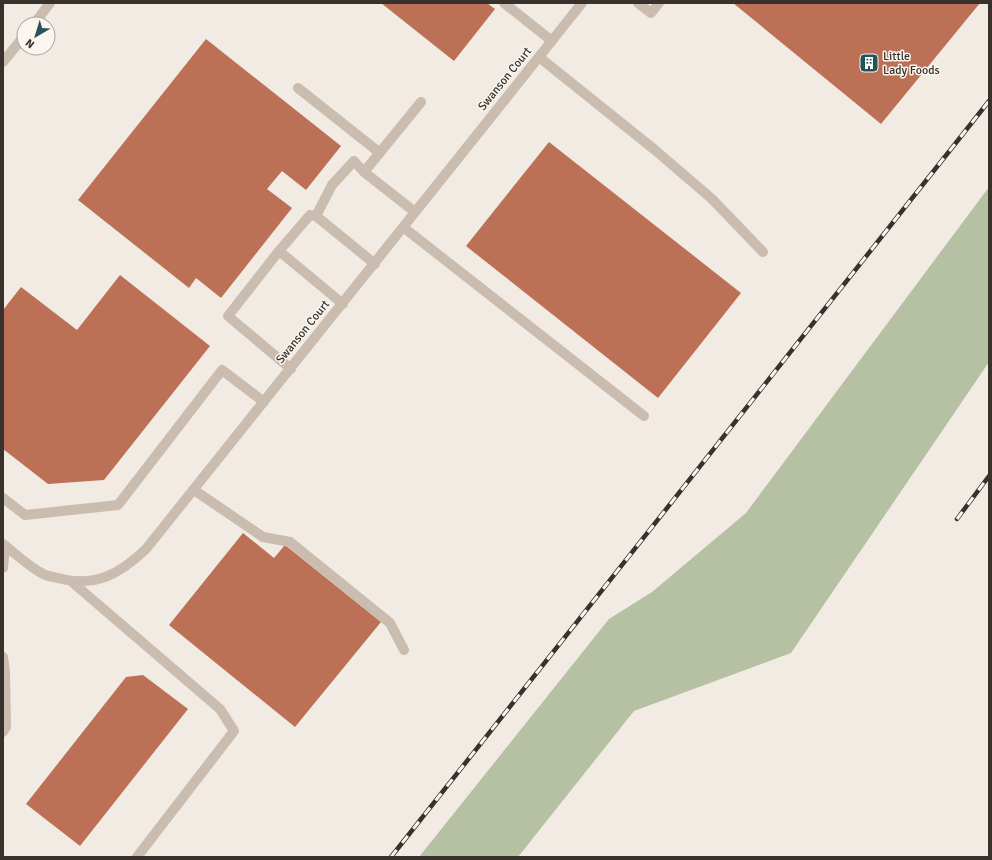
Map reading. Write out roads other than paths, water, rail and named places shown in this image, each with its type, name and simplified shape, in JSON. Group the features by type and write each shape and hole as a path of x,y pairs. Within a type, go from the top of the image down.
{"lane":[{"path":"40,16 50,3"},
{"path":"504,3 552,41"},
{"name":"Swanson Court","path":"4,545 32,567 44,574 72,582 86,582 113,575 131,564 146,549 194,490 582,3"},
{"path":"638,3 651,13 659,3"},
{"path":"3,62 16,46"},
{"path":"539,57 655,150 712,199 763,252"},
{"path":"298,88 380,153"},
{"path":"364,172 421,102"},
{"path":"316,216 332,184 354,161 364,172 415,212"},
{"path":"291,369 228,316 279,251 310,215 316,216 375,264"},
{"path":"403,227 644,416"},
{"path":"279,251 343,304"},
{"path":"3,498 25,515 118,505 222,370 264,402"},
{"path":"194,490 263,537 290,542 390,623 404,650"},
{"path":"3,568 4,545"},
{"path":"72,582 220,709 234,731 137,857"},
{"path":"3,656 5,672 6,726 3,732"}],"railway":[{"path":"391,857 989,101"},
{"path":"957,519 989,476"}],"place":[{"name":"Little Lady Foods","path":"869,63"}]}
